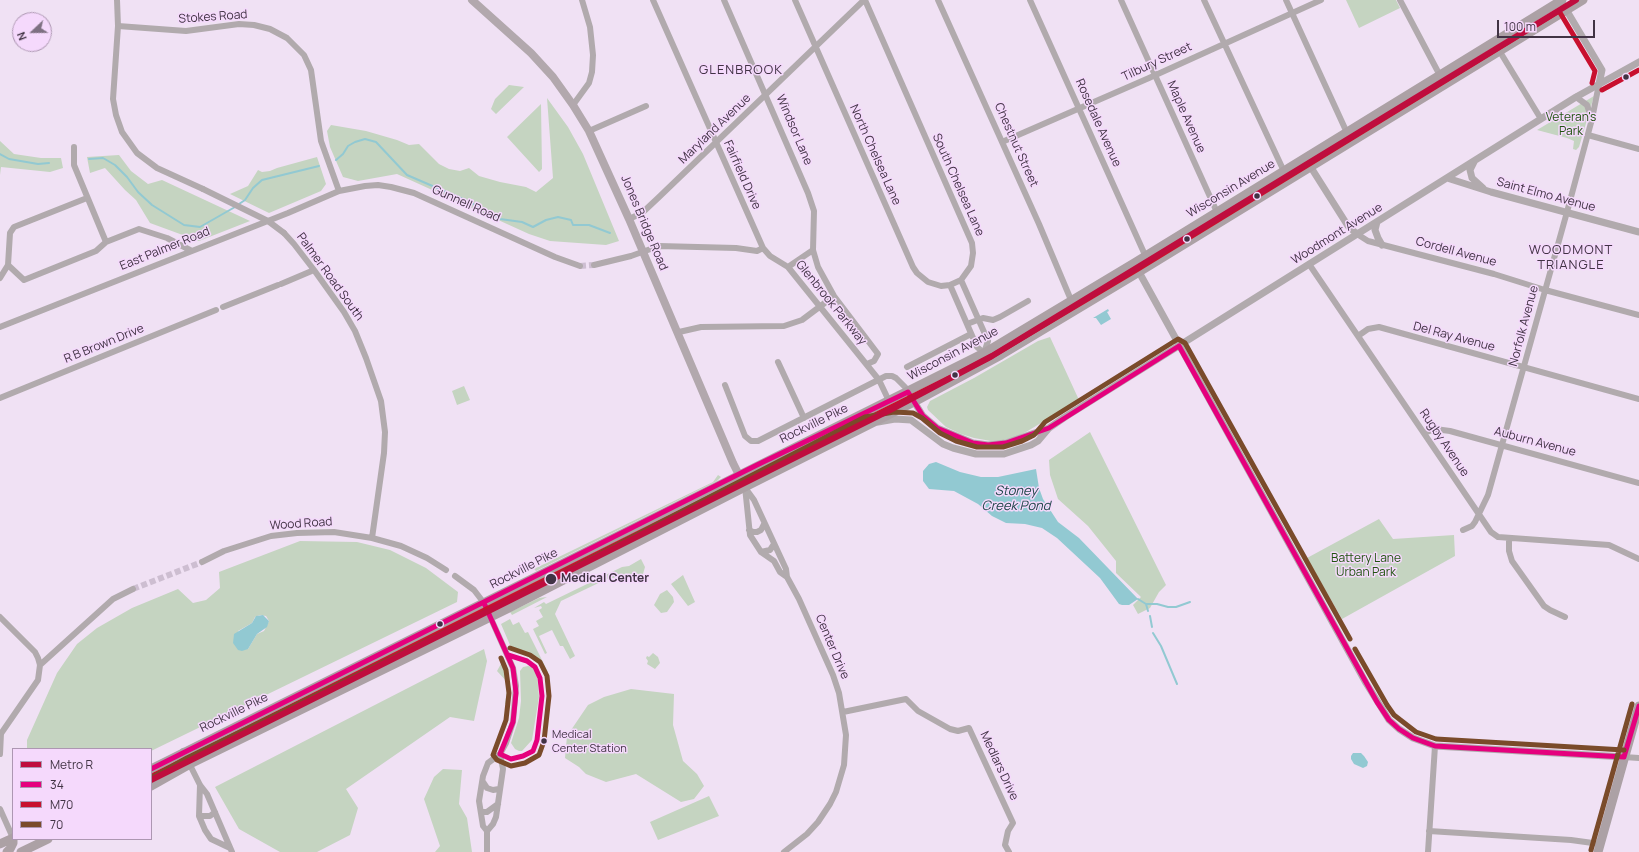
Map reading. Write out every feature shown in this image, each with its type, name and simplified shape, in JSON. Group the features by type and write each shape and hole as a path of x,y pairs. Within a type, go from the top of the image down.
{"main road":[{"name":"Wisconsin Avenue","path":"908,392 984,353 1134,263 1561,0"},
{"name":"Wisconsin Avenue","path":"914,402 1076,311 1583,0"},
{"name":"Jones Bridge Road","path":"477,2 530,53 552,77 573,105 589,131 630,218 642,251 679,332 745,487"},
{"path":"1071,300 1076,311"},
{"path":"984,353 989,361"},
{"name":"Rockville Pike","path":"152,768 183,751 484,603 739,474 908,392"},
{"name":"Rockville Pike","path":"152,785 190,764 491,617 868,424 914,402"},
{"path":"1599,848 1639,706"},
{"path":"0,844 12,838"},
{"path":"7,852 10,849 13,840"},
{"path":"21,852 46,840"}],"street":[{"name":"Palmer Road South","path":"117,0 118,26 113,83 114,107 122,132 137,153 143,159 168,174 203,189 268,221 284,233 314,270 344,312 355,331 381,401 385,432 384,453 372,538"},
{"path":"573,105 589,83 592,72 593,55 590,27 582,0"},
{"name":"Fairfield Drive","path":"653,0 763,248"},
{"name":"Windsor Lane","path":"724,0 811,199 815,226 814,250 821,273 834,296 878,354 874,361 867,364"},
{"name":"North Chelsea Lane","path":"795,0 913,267 917,273 928,282 941,286 950,285"},
{"name":"Maryland Avenue","path":"630,218 642,213 716,144 864,0"},
{"name":"South Chelsea Lane","path":"864,0 972,242 973,254 971,266 961,280"},
{"name":"Chestnut Street","path":"938,0 1039,224 1071,300"},
{"name":"Rosedale Avenue","path":"1030,0 1145,256"},
{"name":"Maple Avenue","path":"1121,0 1221,221"},
{"path":"1204,0 1288,180"},
{"path":"1286,0 1352,142"},
{"name":"Tilbury Street","path":"1002,142 1155,75 1320,0"},
{"path":"1400,0 1445,85"},
{"name":"Norfolk Avenue","path":"1463,530 1472,526 1488,495 1588,135 1602,70 1561,0"},
{"name":"Stokes Road","path":"118,26 186,31 239,24 254,25 270,29 289,40 304,55 311,70 321,141 339,191"},
{"path":"1494,42 1541,119"},
{"name":"Woodmont Avenue","path":"908,392 923,416 937,428 973,443 988,445 1006,443 1049,428 1576,97 1639,62"},
{"path":"1576,97 1586,105 1592,119"},
{"path":"589,131 646,106"},
{"path":"1588,135 1639,149"},
{"path":"74,147 74,165 106,242"},
{"name":"Cordell Avenue","path":"1305,158 1348,226 1368,241 1494,274 1545,290 1639,315"},
{"path":"1475,160 1470,170 1472,178 1486,190"},
{"name":"Saint Elmo Avenue","path":"1447,178 1639,232"},
{"name":"Gunnell Road","path":"339,191 378,185 414,193 580,266"},
{"name":"East Palmer Road","path":"0,327 339,191"},
{"path":"0,278 8,265 10,233 14,227 87,198"},
{"path":"1377,222 1375,230 1382,245"},
{"path":"8,265 24,280 96,251 106,242 139,229 167,238 190,250"},
{"path":"594,265 631,256 659,246 736,248 757,251 763,248"},
{"name":"Glenbrook Parkway","path":"763,248 770,256 788,267 867,364 879,380 888,402"},
{"path":"788,267 814,250"},
{"path":"1134,263 1381,709 1399,729 1414,738 1436,746 1639,758"},
{"name":"Rugby Avenue","path":"1309,264 1495,536 1609,545 1639,558"},
{"path":"223,307 314,270"},
{"path":"961,280 988,341 984,353 977,347 950,285 961,280"},
{"path":"679,332 701,327 784,326 802,320 834,296"},
{"path":"967,324 978,319 986,318 993,320 1028,301"},
{"name":"R B Brown Drive","path":"0,398 216,310"},
{"name":"Del Ray Avenue","path":"1358,336 1368,329 1379,327 1450,348 1639,399"},
{"path":"907,367 971,334"},
{"path":"778,362 804,418"},
{"path":"725,385 745,436 750,441 758,441 886,376 892,376 900,381 908,392"},
{"name":"Woodmont Avenue","path":"868,424 895,419 910,420 918,424 936,439 953,448 976,454 990,455 1004,454 1031,445 1038,441 1049,428"},
{"name":"Auburn Avenue","path":"1424,433 1433,429 1442,429 1503,444 1639,483"},
{"name":"Center Drive","path":"745,487 754,500 786,569 787,577 799,599 833,675 843,712 846,735 846,750 843,770 836,792 818,822 807,834 784,852"},
{"name":"Center Drive","path":"745,487 749,513 749,530 753,540 761,552 774,561 780,572 787,577"},
{"path":"749,530 757,532 761,530 764,524"},
{"name":"Wood Road","path":"202,562 224,551 271,536 334,532 372,538 411,550 446,570"},
{"path":"1509,538 1509,551 1512,561 1544,606 1565,617"},
{"path":"761,552 770,550 774,544"},
{"path":"455,576 474,590 484,603 513,668 516,686 513,722 500,754 488,763 482,782 479,801 482,826 488,831"},
{"path":"40,665 113,599 133,590"},
{"path":"0,617 34,652 40,665 38,680 0,735 0,754"},
{"name":"Medlars Drive","path":"843,712 906,699 918,711 950,730 958,731 969,728 1013,823 1008,830 1005,845 1009,852"},
{"path":"1428,852 1436,746"},
{"path":"183,751 200,785 208,794 231,850"},
{"path":"487,852 488,831 496,817 503,769 500,754"},
{"path":"482,782 487,788 493,790 499,789"},
{"path":"200,785 199,816 205,830 214,840 231,850"},
{"path":"481,812 487,812 498,804"},
{"path":"0,809 12,836"},
{"path":"199,816 210,816 215,812"},
{"path":"214,840 223,829"},
{"path":"1429,831 1572,840 1599,848"}],"green space":[{"path":"1346,0 1396,0 1400,8 1359,28"},
{"path":"509,85 524,87 496,114 491,109 495,99"},
{"name":"Veteran's Park","path":"1594,96 1579,147 1576,150 1573,149 1574,141 1537,130"},
{"path":"547,98 568,127 583,154 619,241 606,245 550,241 529,234 397,174 358,181 343,177 330,147 327,131 331,125 366,131 409,145 419,144 439,164 449,169 460,171 469,168 479,176 526,187 536,192 553,178"},
{"path":"541,104 542,169 539,172 507,137"},
{"path":"0,141 14,154 41,158 61,158 63,168 50,172 1,167 0,175"},
{"path":"119,155 131,171 148,184 162,180 250,221 199,241 150,223 136,200 105,168 90,173 87,157"},
{"path":"317,157 326,184 321,191 269,213 230,194 248,186 258,170 262,172 270,171"},
{"path":"1050,337 1079,400 1026,432 1004,440 991,441 974,438 946,427 928,410 927,407 930,401 974,378 1038,341"},
{"path":"464,386 470,400 457,405 452,391"},
{"path":"1090,432 1166,585 1159,592 1150,608 1138,614 1133,605 1141,597 1116,573 1116,561 1088,526 1058,499 1050,475 1049,460"},
{"path":"718,475 721,477 717,481 536,571 534,569 713,482"},
{"name":"Battery Lane Urban Park","path":"1379,519 1393,539 1454,535 1455,556 1342,619 1307,558"},
{"path":"300,541 357,542 390,550 426,568 458,592 457,602 152,751 152,748 27,748 27,740 57,673 77,644 97,628 132,608 178,589 193,603 206,600 220,588 219,572","holes":["260,615 266,616 269,621 264,631 257,634 248,649 238,631 252,623 255,617"]},
{"path":"641,559 645,567 643,574 639,577 609,578 561,601 555,614 575,656 570,659 563,646 560,646 552,630 539,636 547,653 545,654 533,629 539,626 536,621 543,617 539,610 542,608 541,606 534,608 544,602 546,604 622,567 629,566"},
{"path":"683,575 695,602 688,606 671,584"},
{"path":"667,590 673,597 674,602 667,612 661,613 654,605 660,594"},
{"path":"547,597 512,615 510,612 539,598"},
{"path":"510,619 513,625 519,622 525,633 528,632 548,672 544,674 536,661 513,649 510,645 501,624"},
{"path":"484,649 487,661 474,721 450,717 346,789 358,808 350,835 317,852 280,852 239,829 215,787"},
{"path":"653,653 658,657 660,663 655,669 647,664 648,661 646,658"},
{"path":"502,662 505,663 508,676 509,704 505,704 508,683 497,671"},
{"path":"523,667 532,667 537,674 539,697 532,740 522,751 519,751 515,749 511,743 519,718 521,701 520,671"},
{"path":"631,689 674,694 673,725 683,761 697,774 704,786 694,799 681,802 636,774 606,782 586,774 579,767 565,758 567,736 588,705 604,697"},
{"path":"443,769 462,770 459,804 467,818 472,852 435,852 440,846 424,799 434,777"},
{"path":"709,796 719,816 658,840 650,822"}],"water":[{"path":"1108,309 1109,311 1107,312 1111,319 1101,325 1096,318 1093,318"},
{"name":"Stoney Creek Pond","path":"936,462 960,472 981,477 998,477 1036,469 1039,488 1043,499 1058,522 1079,538 1138,599 1129,605 1119,604 1100,578 1057,538 1042,528 1025,524 1006,523 992,516 978,504 954,491 929,489 923,481 923,471 929,464"},
{"path":"263,615 269,621 267,627 257,634 248,649 242,651 238,650 233,643 234,634 252,623 256,616"},
{"path":"1353,753 1361,753 1368,762 1367,766 1363,768 1354,764 1351,759"}],"waterway":[{"path":"336,160 343,154 348,146 365,139 376,142 407,175 465,200 500,219 522,222 533,227 546,220 558,217 571,220 573,225 589,225 610,233"},
{"path":"0,154 9,159 38,164 49,163"},
{"path":"89,159 103,158 115,165 127,177 138,192 152,205 184,225 200,227 235,207"},
{"path":"239,204 245,200 253,188 262,180 319,166"},
{"path":"1138,599 1146,604 1157,604 1168,607 1176,607 1190,602"},
{"path":"1146,604 1148,611"},
{"path":"1150,616 1152,627"},
{"path":"1153,633 1161,646 1177,684"}],"tunnel":[{"path":"580,266 594,265"},
{"path":"133,589 202,562"}],"metro line":[{"name":"R","path":"152,779 892,409 992,356 1576,0"}],"transit line":[{"name":"M70","path":"154,775 987,359 1138,269 1559,11 1595,71 1592,83"},
{"name":"M70","path":"1602,90 1639,70"},
{"name":"70","path":"152,777 187,758 504,603 865,417 894,412 913,413 922,418 940,433 956,441 977,447 1003,447 1022,441 1034,435 1045,422 1178,339 1185,343 1350,639"},
{"name":"34","path":"1179,346 1377,702 1389,720 1413,738 1435,746 1624,757"},
{"name":"34","path":"152,768 757,465 908,392 923,416 937,428 973,443 988,445 1006,443 1049,428 1179,346"},
{"name":"34","path":"484,603 513,668 516,693 513,722 500,754 511,759 523,756 533,751 537,740 542,696 540,678 535,667 527,661 508,655"},
{"name":"70","path":"501,658 506,670 509,693 506,720 493,755 497,760 511,766 525,763 539,755 544,741 549,696 547,676 540,662 530,655 510,648"},
{"name":"70","path":"1355,649 1394,715 1416,732 1436,739 1624,750"},
{"name":"70","path":"1591,850 1632,704"},
{"name":"34","path":"1624,757 1639,706"}],"place":[{"name":"Medical Center","path":"551,579"},
{"name":"Medical Center Station","path":"544,741"}],"district":[{"name":"GLENBROOK","path":"741,70"},
{"name":"WOODMONT TRIANGLE","path":"1571,258"}]}
